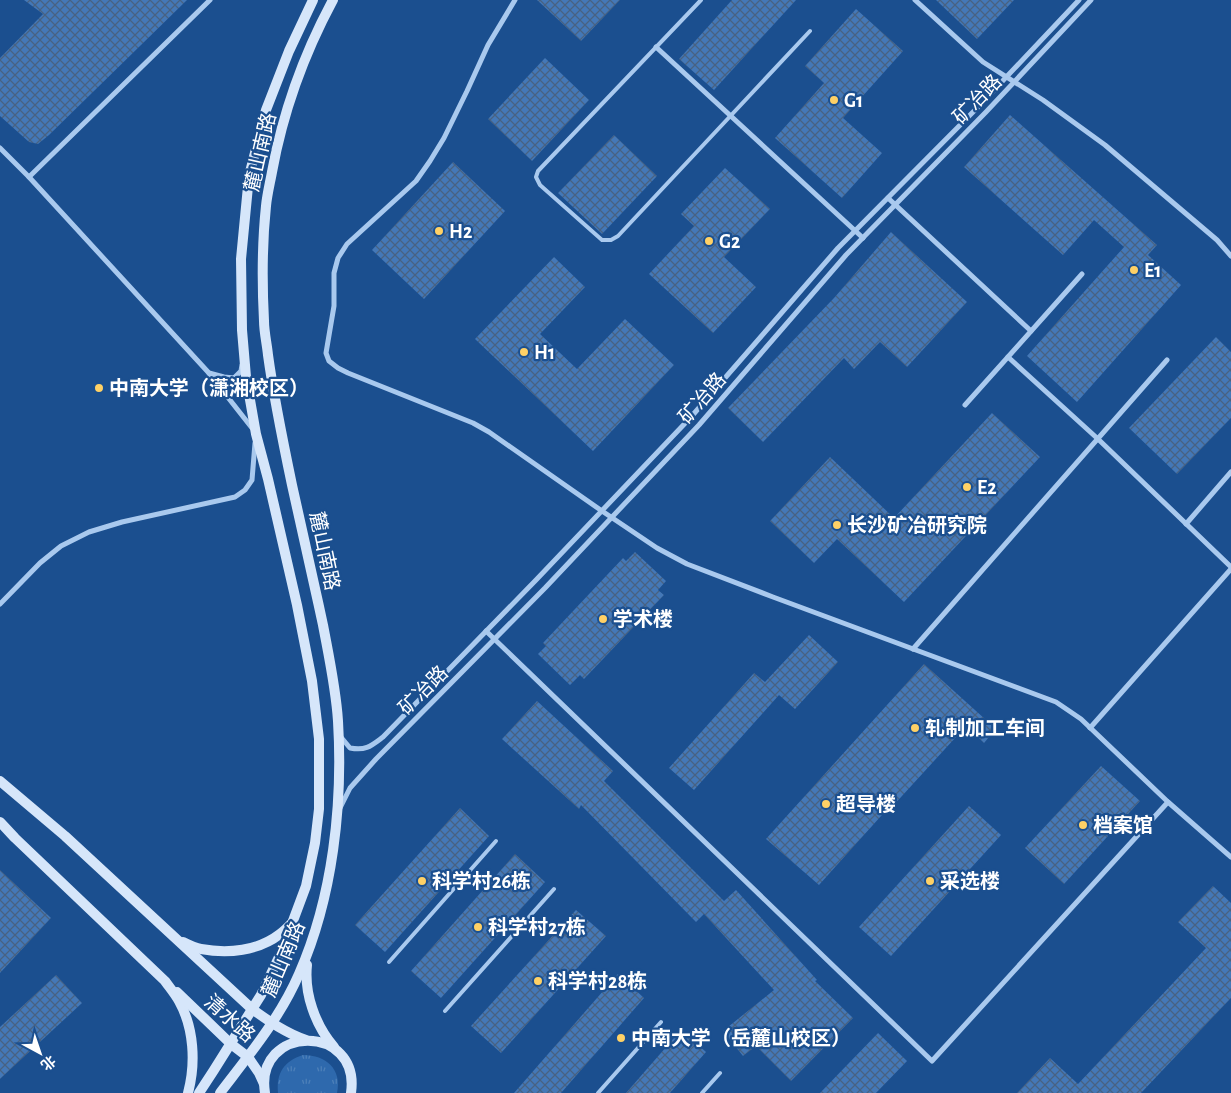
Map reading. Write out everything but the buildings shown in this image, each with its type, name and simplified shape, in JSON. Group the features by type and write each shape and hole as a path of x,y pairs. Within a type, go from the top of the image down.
{"main road":[{"name":"麓山南路","path":"199,1093 252,1009 281,954 306,886 315,843 319,809 318,739 312,681 297,605 256,434 246,377 242,330 241,259 249,176 266,110 289,51 313,0"},
{"name":"麓山南路","path":"220,1093 272,1024 288,998 300,973 327,891 336,831 339,792 338,719 332,667 272,385 264,323 263,267 266,204 277,142 302,67 316,32 333,0"},
{"name":"清水路","path":"0,781 65,836 252,1009 272,1024 292,1035 306,1040 318,1041 340,1053"},
{"path":"0,822 165,981 179,1001 190,1034 193,1055 192,1078 188,1093"},
{"path":"177,940 200,949 220,951 241,950 262,945 280,934 294,921"},
{"path":"309,949 306,978 312,1008 330,1043 346,1062 351,1073 352,1090"},
{"name":"清水路","path":"165,981 231,1044 248,1057 259,1073 265,1089"},
{"path":"265,1089 265,1076 273,1058 288,1045 306,1040"}],"street":[{"path":"29,177 210,0"},
{"path":"515,0 488,45 444,138 430,161 416,181 347,244 338,258 334,273 333,313 326,354 329,362 338,368 459,417 481,428 611,518 687,564 1056,702 1090,728 1168,802 1231,857"},
{"path":"915,0 983,62 1043,100 1105,145 1210,233 1231,256"},
{"name":"矿冶路","path":"338,733 350,748 359,750 368,748 382,737 691,418 855,230 1080,0"},
{"name":"矿冶路","path":"337,815 350,788 390,744 495,638 699,425 846,255 1092,0"},
{"path":"656,46 863,238"},
{"path":"0,148 29,177 208,372 256,434 252,480 245,490 235,497 122,522 89,532 61,546 40,563 0,604"},
{"path":"888,198 1031,331"},
{"path":"965,405 1082,274"},
{"path":"1008,357 1098,439 1231,568 1090,728"},
{"path":"208,372 234,378 241,371 244,358"},
{"path":"913,649 1167,360"},
{"path":"1186,524 1231,472"},
{"path":"486,631 932,1061 1168,802"}],"lane":[{"path":"701,0 538,171 536,177 540,185 602,240 611,240 618,236 810,31"},
{"path":"389,962 496,841"},
{"path":"446,1011 554,889"},
{"path":"598,1093 661,1022"},
{"path":"702,1093 720,1073"}],"green space":[{"path":"303,1055 319,1058 331,1065 337,1077 337,1093 278,1093 278,1079 286,1064"}],"place":[{"name":"G1","path":"834,100"},
{"name":"H2","path":"439,231"},
{"name":"G2","path":"709,241"},
{"name":"E1","path":"1134,270"},
{"name":"H1","path":"524,352"},
{"name":"中南大学（潇湘校区）","path":"99,388"},
{"name":"E2","path":"967,487"},
{"name":"长沙矿冶研究院","path":"837,525"},
{"name":"学术楼","path":"603,619"},
{"name":"轧制加工车间","path":"915,728"},
{"name":"超导楼","path":"826,804"},
{"name":"档案馆","path":"1083,825"},
{"name":"科学村26栋","path":"422,881"},
{"name":"采选楼","path":"930,881"},
{"name":"科学村27栋","path":"478,927"},
{"name":"科学村28栋","path":"538,981"},
{"name":"中南大学（岳麓山校区）","path":"621,1038"}]}
